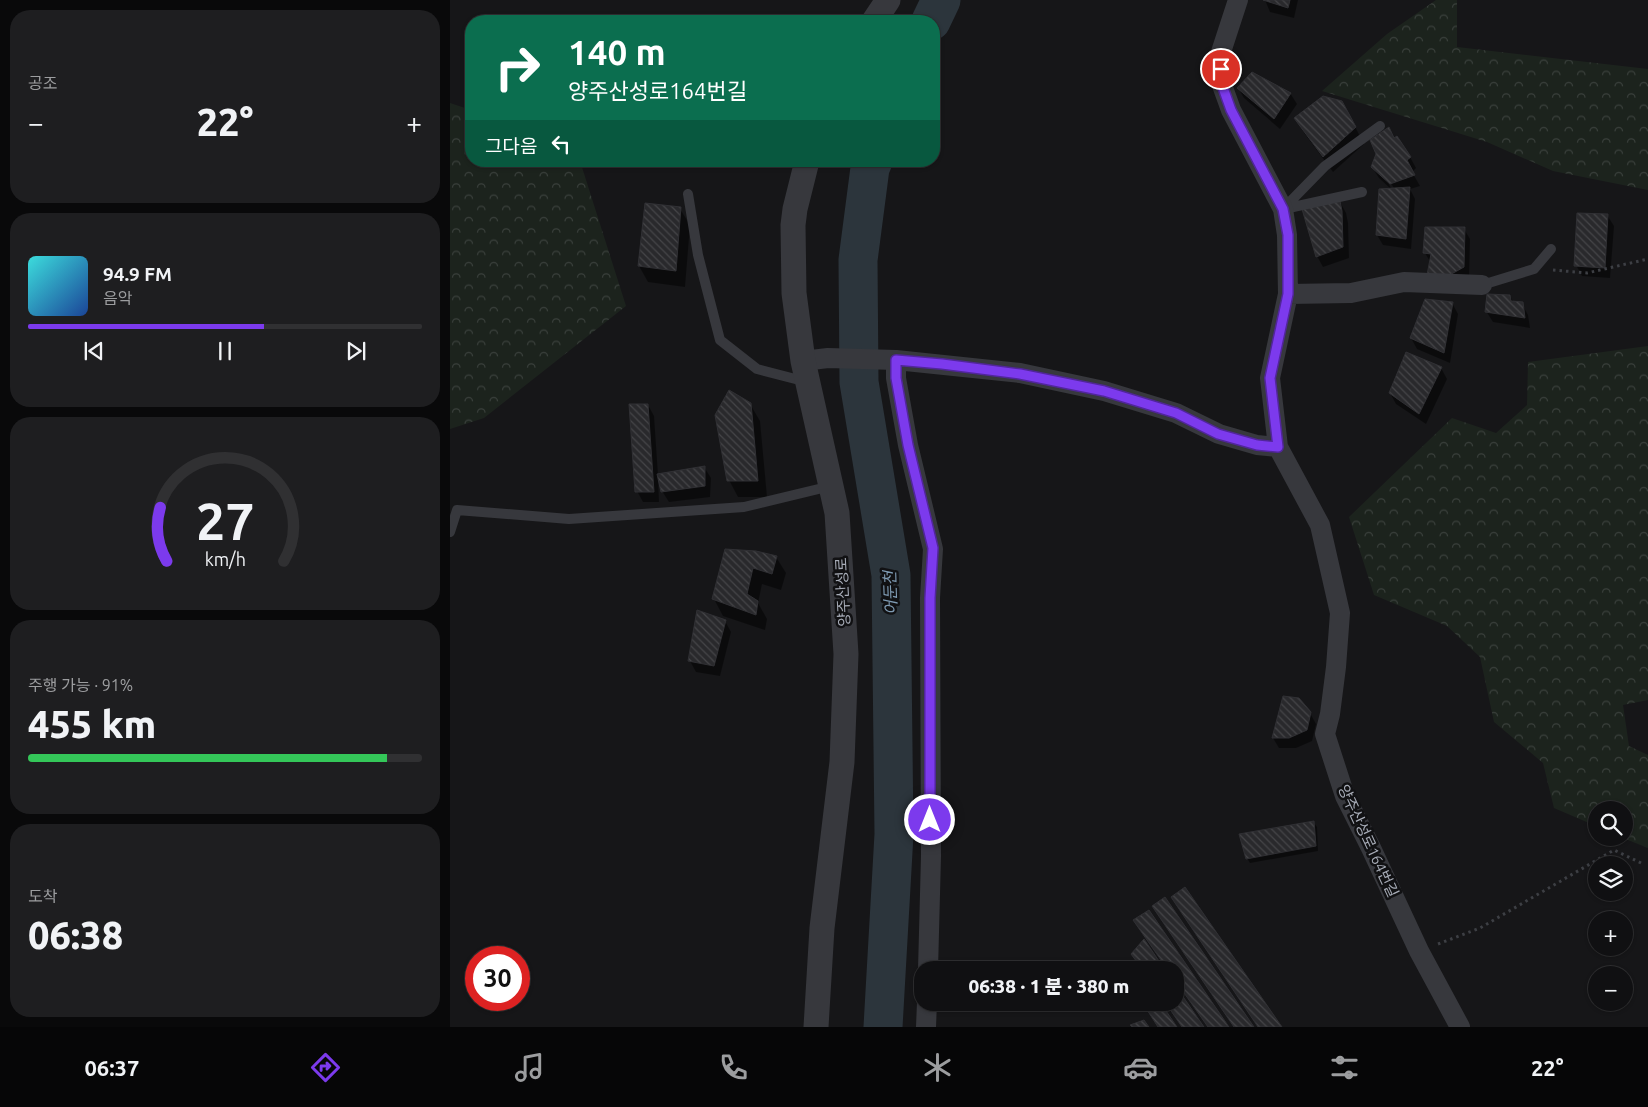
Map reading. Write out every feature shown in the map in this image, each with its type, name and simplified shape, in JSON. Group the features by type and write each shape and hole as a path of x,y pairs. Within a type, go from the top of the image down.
{"street":[{"path":"878,15 888,0"},
{"name":"양주산성로164번길","path":"1238,0 1221,52 1222,85 1231,110 1283,209 1288,235 1288,294 1270,378 1278,447 1320,525 1340,614 1336,667 1330,714 1325,734 1345,796 1372,848 1419,952 1460,1027"},
{"name":"양주산성로","path":"806,167 795,209 793,226 794,293 806,372 832,486 840,540 846,654 842,762 822,928 816,1027"},
{"path":"1288,294 1351,293 1404,282 1482,285"},
{"path":"806,372 828,358 896,360 1020,374 1104,391 1176,413 1218,434 1257,445 1278,447"},
{"path":"896,360 896,378 908,445 933,548 930,598 931,856 928,961"},
{"path":"926,1027 927,1011"}],"lane":[{"path":"1283,209 1325,166 1380,126"},
{"path":"1283,209 1362,192"},
{"path":"688,194 698,255 720,340 757,369 806,372"},
{"path":"1482,285 1534,269 1551,249"},
{"path":"450,532 457,510 569,519 744,507 832,486"}],"path":[{"path":"1534,269 1587,273 1648,259"},
{"path":"1419,952 1480,928 1614,850 1641,863"}],"green space":[{"path":"1436,0 1457,0 1457,47 1648,69 1648,190 1553,171 1487,142 1322,91 1387,34"},
{"path":"450,103 465,108 465,167 582,167 626,306 484,418 450,429"},
{"path":"1648,346 1648,700 1623,705 1629,746 1648,755 1648,848 1633,842 1633,801 1588,801 1588,823 1554,808 1543,763 1494,722 1480,657 1447,626 1374,595 1349,517 1452,418 1496,433 1527,405 1528,362"}],"building":[{"path":"1263,0 1290,0 1288,8"},
{"path":"1252,72 1291,93 1274,119 1237,88"},
{"path":"1323,96 1342,101 1356,127 1323,157 1294,118"},
{"path":"1389,127 1394,138 1397,136 1411,157 1407,160 1415,175 1390,184 1371,167 1376,154 1370,140"},
{"path":"1410,187 1406,239 1376,235 1379,189"},
{"path":"1340,201 1343,247 1316,257 1302,209"},
{"path":"645,203 681,207 676,271 638,266"},
{"path":"1577,213 1608,214 1605,268 1574,266"},
{"path":"1425,227 1465,227 1464,267 1446,277 1427,275 1431,254 1423,253"},
{"path":"1487,294 1510,295 1511,301 1523,302 1525,318 1485,312"},
{"path":"1425,299 1453,302 1444,353 1410,338"},
{"path":"1406,352 1442,367 1419,414 1389,393"},
{"path":"729,390 751,403 758,481 727,481 715,415"},
{"path":"629,404 648,404 654,492 635,492"},
{"path":"705,466 705,486 661,492 657,474"},
{"path":"725,549 756,551 777,556 772,574 753,568 747,594 758,601 756,615 712,599"},
{"path":"697,610 726,620 714,666 688,661"},
{"path":"1283,696 1299,698 1311,712 1307,730 1289,738 1272,738"},
{"path":"1314,821 1316,846 1246,859 1239,834"},
{"path":"1185,887 1282,1027 1258,1027 1171,897"},
{"path":"1165,897 1254,1027 1234,1027 1152,906"},
{"path":"1149,910 1184,961 1162,961 1133,920"},
{"path":"1144,939 1159,961 1136,961 1131,954"},
{"path":"1184,961 1229,1027 1208,1027 1184,993"},
{"path":"1184,998 1204,1027 1182,1027 1171,1011 1184,1011"},
{"path":"1148,1011 1166,1011 1177,1027 1158,1027"},
{"path":"1144,1020 1149,1027 1132,1027 1130,1025"}],"waterway":[{"name":"어둔천","path":"934,15 941,0"},
{"name":"어둔천","path":"870,167 858,260 859,382 891,575 894,834 883,1027"}],"route":[{"path":"930,820 930,598 933,548 908,445 896,378 896,360 1020,374 1104,391 1176,413 1218,434 1257,445 1278,447 1270,378 1288,294 1288,235 1283,209 1231,110 1222,85 1221,69"}]}
